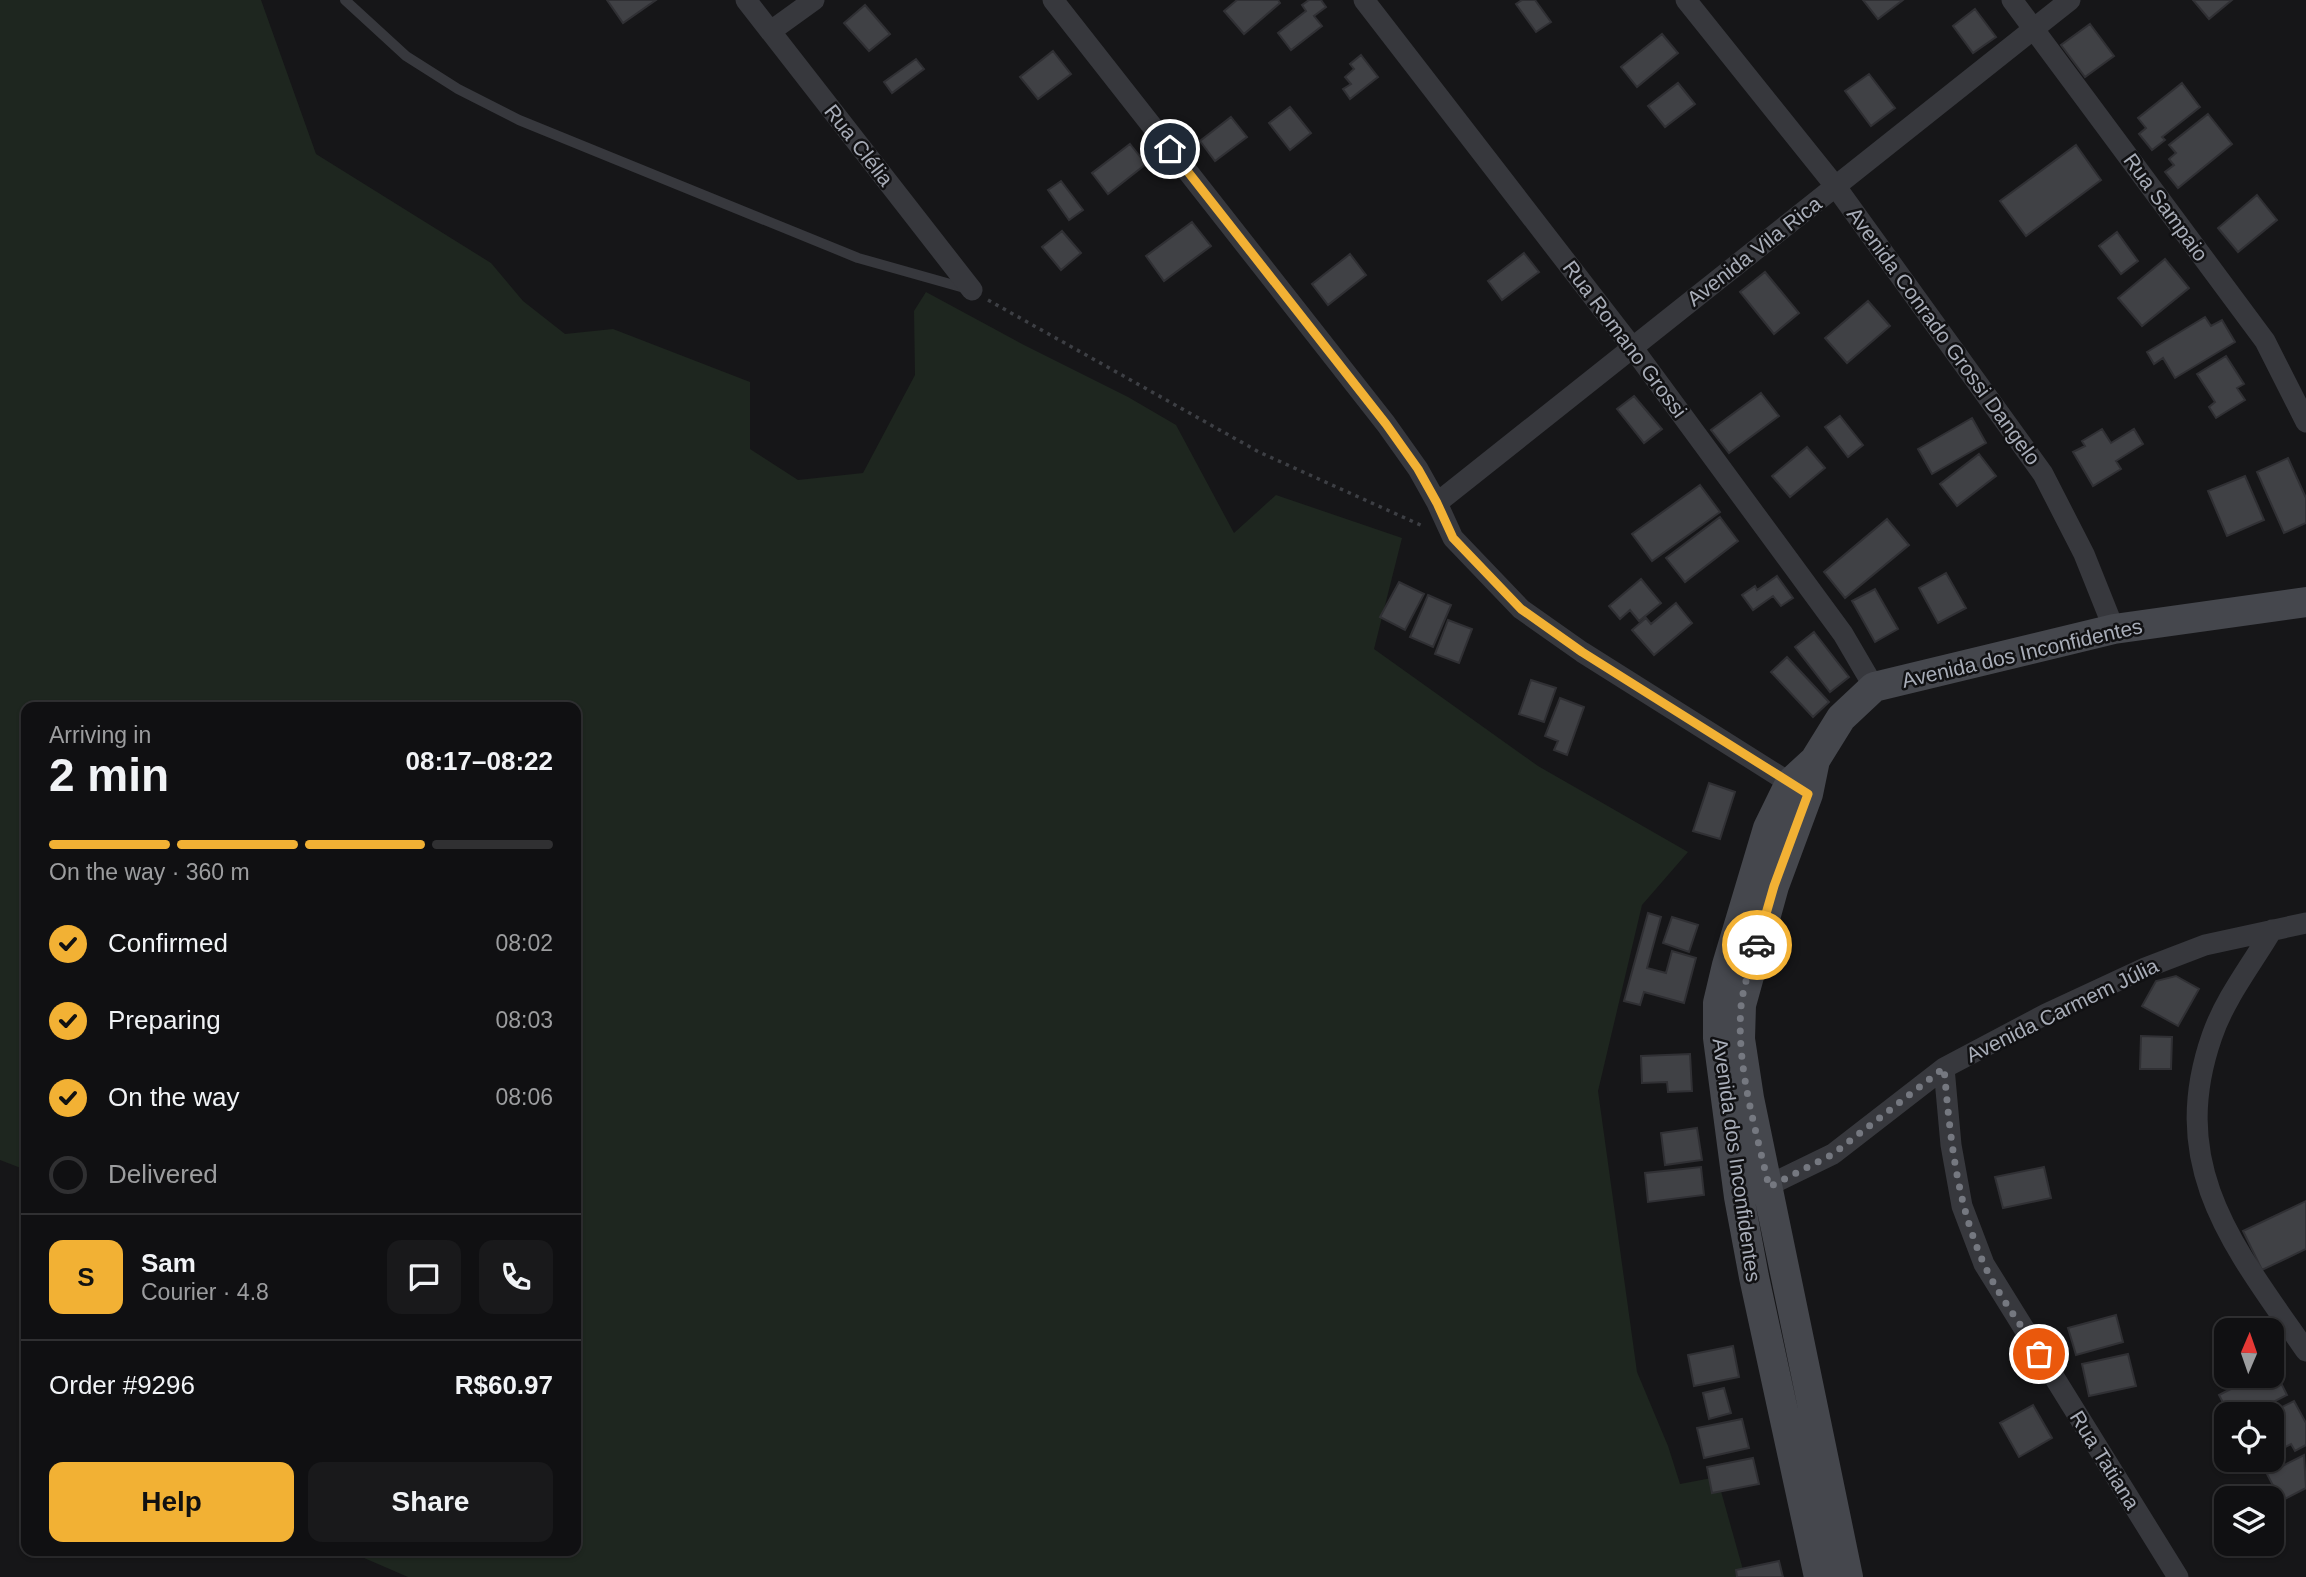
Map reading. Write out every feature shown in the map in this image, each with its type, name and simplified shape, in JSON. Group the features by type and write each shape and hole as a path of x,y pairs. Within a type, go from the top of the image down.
{"street":[{"name":"Rua Clélia","path":"746,0 972,290"},
{"path":"771,32 814,0"},
{"path":"1053,0 1386,424 1418,469 1453,538 1521,609 1582,652 1799,788"},
{"name":"Rua Romano Grossi","path":"1364,0 1632,346 1843,634 1874,687"},
{"name":"Avenida Conrado Grossi Dangelo","path":"1686,0 1836,187 2043,474 2084,554 2114,629"},
{"name":"Rua Sampaio","path":"2012,0 2265,341 2306,422"},
{"name":"Avenida Vila Rica","path":"1437,503 2070,0"},
{"name":"Avenida dos Inconfidentes","path":"1819,1577 1739,1198 1718,1038 1718,1003 1727,965 1768,828 1799,788 1841,718 1874,687 2114,629 2306,602"},
{"name":"Avenida dos Inconfidentes","path":"1799,788 1741,1005 1742,1051 1848,1577"},
{"name":"Avenida Carmem Júlia","path":"1739,1198 1769,1187 1833,1154 1944,1068 2046,1014 2145,968 2205,944 2306,923"},
{"path":"2272,930 2228,1002 2212,1035 2201,1079 2196,1119 2202,1166 2222,1222 2234,1247 2306,1350"},
{"name":"Rua Tatiana","path":"1944,1068 1951,1144 1962,1206 1984,1264 2178,1577"}],"lane":[{"path":"345,0 406,56 458,89 519,120 858,258 972,290"}],"path":[{"path":"972,290 1259,452 1453,538"}],"shaded area":[{"path":"0,0 261,0 316,154 491,263 523,301 565,334 613,329 750,382 750,449 798,480 863,473 915,375 914,311 926,292 1128,397 1176,425 1234,533 1276,495 1402,538 1374,649 1538,766 1688,852 1642,905 1598,1091 1637,1372 1668,1446 1680,1484 1717,1477 1745,1577 408,1577 360,1556 581,1556 581,702 21,702 21,1168 0,1160"}],"building":[{"path":"607,0 656,0 623,23"},
{"path":"1237,0 1278,0 1280,3 1244,34 1224,11"},
{"path":"1309,0 1321,0 1326,7 1314,16 1322,26 1291,50 1278,33 1306,11 1302,5"},
{"path":"1522,0 1535,0 1551,22 1536,32 1516,4"},
{"path":"1863,0 1903,0 1878,19"},
{"path":"2193,0 2232,0 2209,19"},
{"path":"865,5 890,34 869,51 844,23"},
{"path":"1975,9 1996,37 1973,53 1953,26"},
{"path":"2090,24 2114,56 2085,77 2061,45"},
{"path":"1662,34 1678,53 1637,87 1621,67"},
{"path":"1053,51 1071,74 1038,99 1020,77"},
{"path":"1361,55 1378,77 1350,99 1343,89 1351,84 1345,77 1354,69 1350,64"},
{"path":"916,59 924,69 892,93 884,82"},
{"path":"1869,74 1895,108 1871,126 1845,91"},
{"path":"1678,83 1695,104 1665,127 1648,106"},
{"path":"2182,83 2200,107 2162,137 2165,140 2152,150 2139,134 2146,128 2138,118"},
{"path":"1290,107 1311,133 1290,150 1269,123"},
{"path":"2208,114 2232,144 2178,188 2165,172 2174,165 2169,159 2176,153 2169,145"},
{"path":"1231,117 1247,137 1215,161 1200,141"},
{"path":"1130,144 1146,164 1108,194 1092,173"},
{"path":"2076,145 2101,180 2026,236 2000,201"},
{"path":"1061,181 1083,210 1069,220 1048,190"},
{"path":"2257,195 2277,220 2238,252 2218,228"},
{"path":"1192,222 1211,246 1164,281 1146,256"},
{"path":"1062,231 1081,253 1061,270 1042,247"},
{"path":"2117,232 2138,261 2121,274 2099,246"},
{"path":"1524,253 1539,272 1502,300 1488,281"},
{"path":"1350,254 1366,275 1328,305 1312,284"},
{"path":"2165,259 2189,288 2142,326 2118,298"},
{"path":"1765,272 1799,313 1774,334 1740,292"},
{"path":"1868,301 1890,326 1847,363 1825,338"},
{"path":"2205,317 2211,326 2222,320 2235,342 2175,378 2163,358 2154,364 2147,352"},
{"path":"2226,356 2244,384 2237,388 2245,400 2216,418 2209,407 2215,402 2197,374"},
{"path":"1761,393 1779,416 1729,453 1711,430"},
{"path":"1634,396 1662,429 1644,443 1617,409"},
{"path":"1840,416 1863,445 1848,457 1825,427"},
{"path":"1972,418 1986,443 1932,474 1918,449"},
{"path":"2102,429 2111,443 2134,429 2143,444 2116,461 2121,469 2093,486 2073,452 2085,446 2082,441"},
{"path":"1807,447 1825,468 1790,497 1772,476"},
{"path":"1979,454 1996,476 1957,506 1940,484"},
{"path":"2288,458 2306,498 2306,523 2284,533 2257,472"},
{"path":"2245,476 2264,520 2227,536 2208,491"},
{"path":"1700,485 1720,512 1652,561 1632,534"},
{"path":"1720,517 1738,541 1685,582 1666,558"},
{"path":"1887,519 1909,545 1845,598 1824,572"},
{"path":"1946,573 1966,608 1938,623 1919,588"},
{"path":"1777,576 1793,598 1781,606 1773,596 1753,610 1742,595 1755,586 1757,590"},
{"path":"1641,579 1661,603 1639,621 1630,610 1620,619 1609,606"},
{"path":"1399,582 1424,594 1405,630 1380,617"},
{"path":"1875,589 1898,629 1875,642 1852,601"},
{"path":"1428,595 1451,605 1433,647 1410,637"},
{"path":"1676,603 1692,623 1654,655 1632,630 1646,618 1651,624"},
{"path":"1448,620 1472,629 1459,663 1435,654"},
{"path":"1814,632 1849,677 1830,692 1795,647"},
{"path":"1787,657 1829,702 1813,717 1771,672"},
{"path":"1531,680 1556,688 1544,722 1519,714"},
{"path":"1560,698 1584,707 1567,755 1554,750 1558,741 1545,736"},
{"path":"1709,783 1735,792 1720,839 1693,831"},
{"path":"1648,913 1661,917 1647,968 1666,973 1672,951 1696,958 1684,1003 1644,992 1640,1005 1624,1001"},
{"path":"1672,917 1698,925 1689,952 1663,943"},
{"path":"2176,976 2199,989 2178,1026 2142,1006 2156,981"},
{"path":"2141,1036 2172,1037 2171,1069 2140,1069"},
{"path":"1690,1054 1692,1091 1668,1092 1667,1082 1642,1083 1641,1056"},
{"path":"1697,1128 1702,1160 1665,1165 1661,1133"},
{"path":"1701,1167 1704,1195 1648,1202 1645,1173"},
{"path":"2044,1167 2051,1198 2003,1208 1995,1177"},
{"path":"2306,1201 2306,1249 2262,1270 2243,1231"},
{"path":"2116,1315 2123,1342 2076,1355 2068,1328"},
{"path":"1733,1346 1739,1377 1694,1386 1688,1355"},
{"path":"2128,1354 2136,1386 2089,1396 2082,1364"},
{"path":"1724,1388 1731,1413 1709,1419 1703,1393"},
{"path":"2233,1388 2284,1388 2287,1395 2273,1402 2223,1402 2219,1395"},
{"path":"2294,1401 2306,1423 2306,1445 2295,1451 2291,1444 2284,1448 2284,1406"},
{"path":"2033,1405 2052,1438 2019,1457 2000,1423"},
{"path":"1742,1419 1749,1448 1704,1458 1697,1428"},
{"path":"2304,1455 2306,1488 2284,1499 2284,1486 2273,1486 2267,1474 2284,1472 2284,1465"},
{"path":"1753,1458 1759,1484 1712,1493 1707,1467"},
{"path":"1779,1561 1783,1577 1737,1577 1736,1570"}],"way so far":[{"path":"1757,945 1741,1005 1740,1039 1749,1098 1769,1187 1833,1154 1944,1068 1951,1144 1962,1206 1984,1264 2039,1354"}],"route":[{"path":"1170,149 1386,424 1418,469 1453,538 1488,577 1521,609 1582,652 1808,794 1774,886 1757,945"}]}
